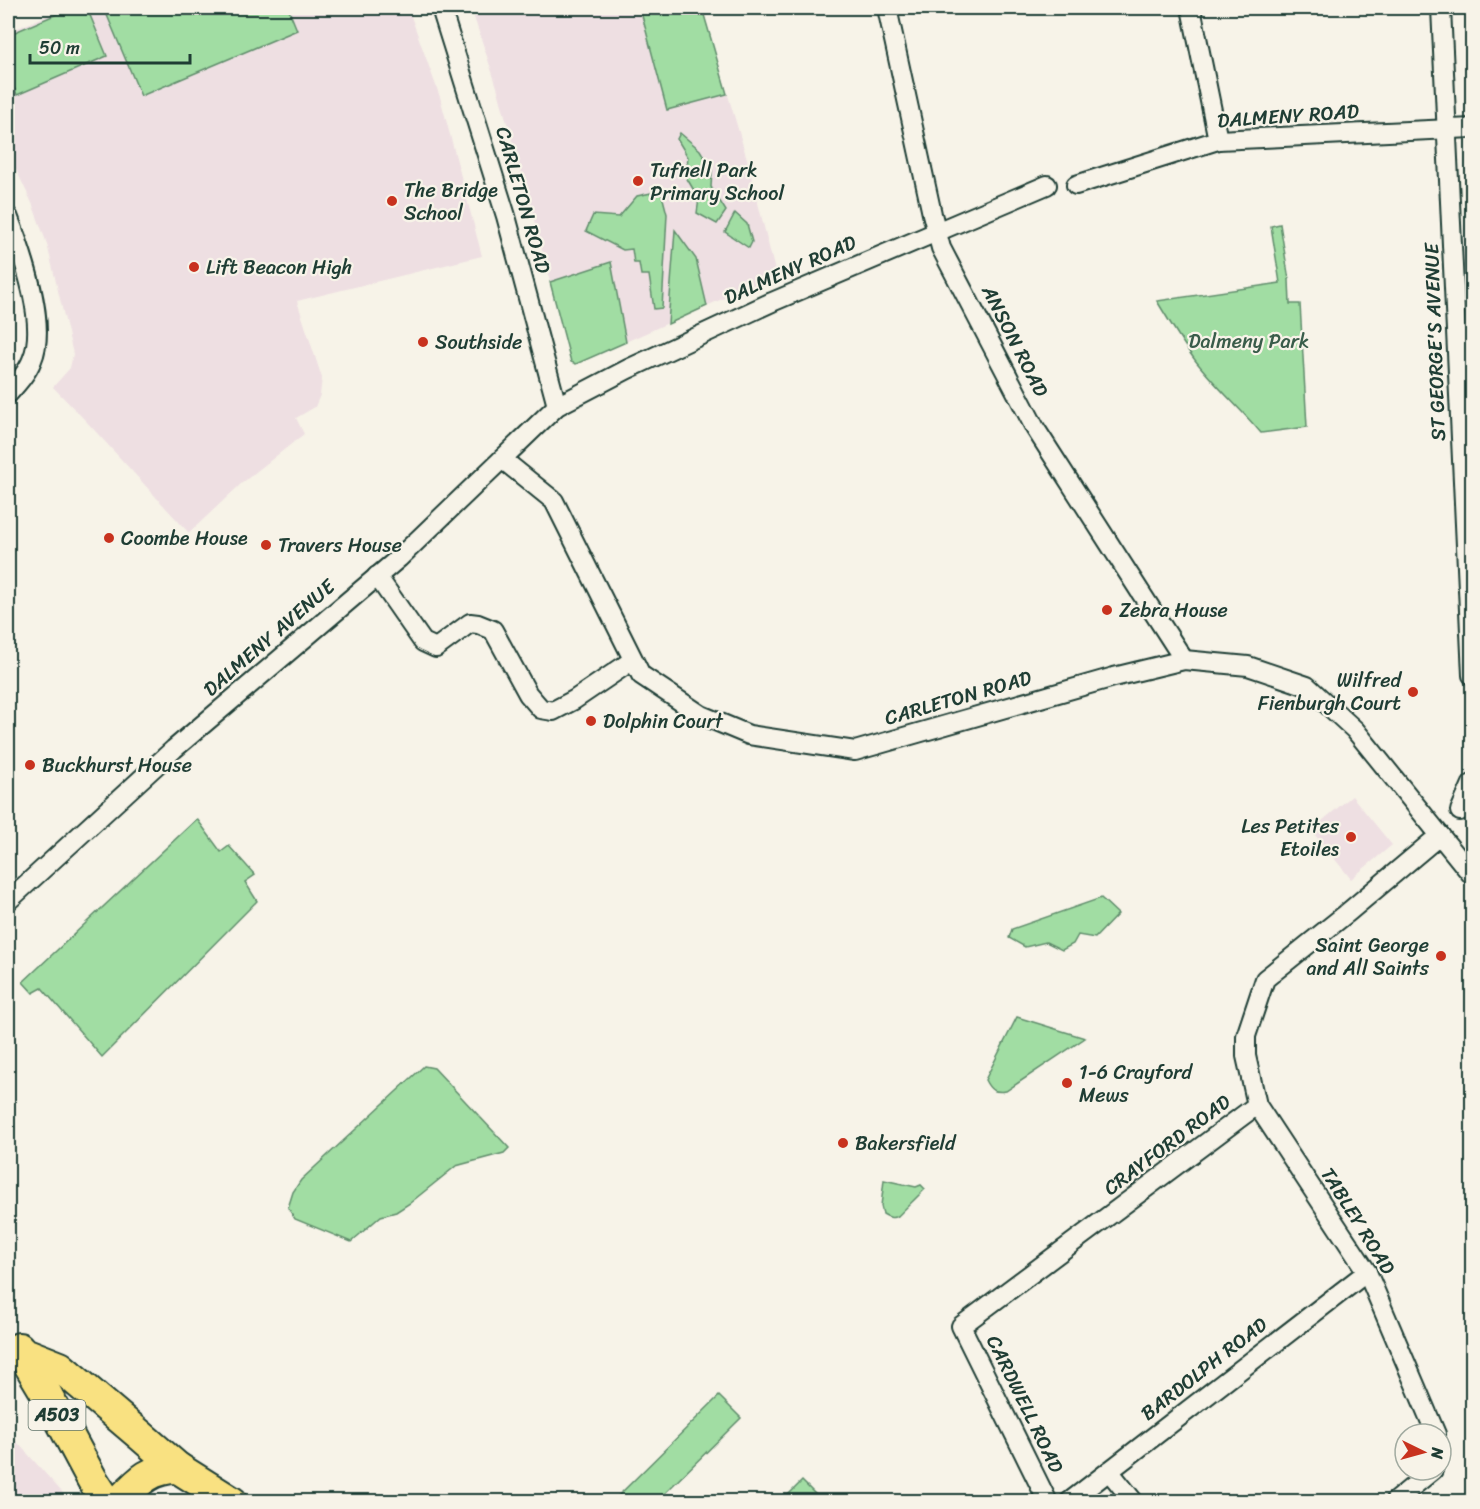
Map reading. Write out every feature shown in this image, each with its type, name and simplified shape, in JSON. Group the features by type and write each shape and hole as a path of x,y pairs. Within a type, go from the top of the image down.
{"highway":[{"name":"A503","path":"15,1344 60,1367 178,1468 232,1502"},
{"name":"A503","path":"15,1344 46,1392 92,1479 107,1502"},
{"path":"120,1502 135,1485 154,1471 178,1468"}],"street":[{"name":"CARLETON ROAD","path":"441,8 506,216 557,406"},
{"name":"ANSON ROAD","path":"887,8 941,248 1035,428 1184,660"},
{"path":"1191,8 1218,140"},
{"name":"ST GEORGE'S AVENUE","path":"1442,8 1473,675"},
{"name":"DALMENY ROAD","path":"1076,185 1218,140 1473,128"},
{"name":"DALMENY ROAD","path":"557,406 628,369 804,288 1047,185"},
{"path":"8,216 26,263 36,313 37,336 32,360 19,382 8,394"},
{"name":"DALMENY AVENUE","path":"8,901 174,749 399,558 557,406"},
{"name":"CARLETON ROAD","path":"502,459 554,501 641,675 701,715 749,735 855,752 1114,676 1184,660 1248,666 1307,686 1355,730 1473,875"},
{"path":"377,576 423,642 436,648 470,623 493,630 528,694 541,709 553,711 574,700 633,660"},
{"path":"1460,811 1473,784"},
{"name":"CRAYFORD ROAD","path":"961,1326 1257,1105 1246,1056 1246,1036 1265,979 1440,835"},
{"name":"TABLEY ROAD","path":"1257,1105 1367,1272 1431,1422"},
{"name":"BARDOLPH ROAD","path":"1069,1502 1367,1272"},
{"name":"CARDWELL ROAD","path":"961,1326 1048,1502"},
{"path":"1109,1471 1134,1502"},
{"path":"1395,1502 1420,1482"}],"shaded area":[{"name":"Lift Beacon High","path":"65,8 408,8 440,97 482,256 297,301 322,378 320,395 315,407 296,418 304,434 242,483 189,533 53,387 70,368 73,354 47,244 32,203 8,153 8,32"},
{"name":"Tufnell Park Primary School","path":"471,8 702,8 747,159 776,275 576,364 571,362 497,87"},
{"name":"Les Petites Etoiles","path":"1352,796 1392,845 1351,879 1311,830"},
{"path":"8,1432 70,1501 8,1501"}],"green space":[{"path":"71,8 87,8 107,56 17,95 8,72 8,35"},
{"path":"104,8 288,8 297,30 141,96"},
{"path":"640,8 702,8 727,94 667,110"},
{"path":"680,133 700,150 712,170 711,187 726,211 717,224 697,213 699,199 686,177 688,157 677,139"},
{"path":"661,191 667,214 662,308 654,309 649,275 641,275 639,263 634,263 632,249 623,250 586,231 593,215 619,217 637,196"},
{"path":"735,213 747,224 752,242 749,248 725,232"},
{"name":"Dalmeny Park","path":"1280,224 1289,280 1290,304 1300,304 1307,427 1261,433 1195,360 1157,301 1280,283 1271,226"},
{"path":"675,230 696,259 707,306 668,324"},
{"path":"611,262 626,342 576,364 571,362 550,282"},
{"path":"197,819 221,852 229,846 255,875 245,882 257,901 102,1057 42,988 33,993 23,982"},
{"path":"1101,898 1118,914 1095,938 1078,935 1073,944 1062,950 1046,942 1025,947 1009,938 1012,929"},
{"path":"1017,1017 1085,1038 1006,1091 998,1092 991,1088 985,1080"},
{"path":"424,1066 434,1068 509,1148 504,1153 456,1166 410,1203 396,1212 381,1216 351,1242 295,1219 288,1208 293,1192 301,1180"},
{"path":"884,1180 916,1187 921,1185 925,1189 898,1216 890,1217 883,1214 881,1206"},
{"path":"719,1396 741,1418 657,1501 613,1501"},
{"path":"802,1481 822,1501 782,1501"}],"place":[{"name":"Tufnell Park Primary School","path":"638,181"},
{"name":"The Bridge School","path":"392,201"},
{"name":"Lift Beacon High","path":"194,267"},
{"name":"Southside","path":"423,342"},
{"name":"Coombe House","path":"109,538"},
{"name":"Travers House","path":"266,545"},
{"name":"Zebra House","path":"1107,610"},
{"name":"Wilfred Fienburgh Court","path":"1413,692"},
{"name":"Dolphin Court","path":"591,721"},
{"name":"Buckhurst House","path":"30,765"},
{"name":"Les Petites Etoiles","path":"1351,837"},
{"name":"Saint George and All Saints","path":"1441,956"},
{"name":"1-6 Crayford Mews","path":"1067,1083"},
{"name":"Bakersfield","path":"843,1143"}]}
